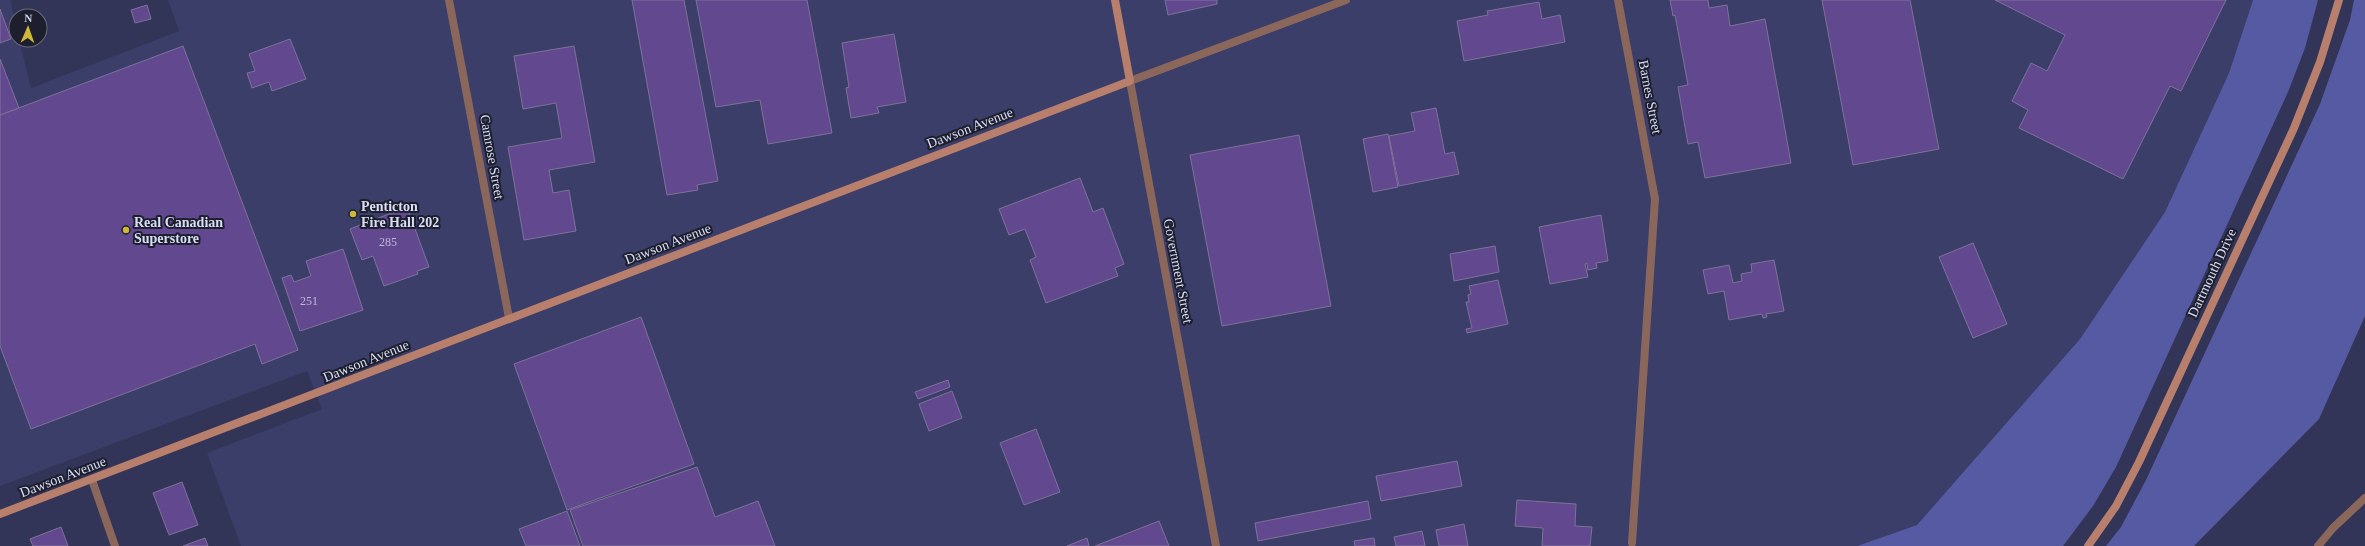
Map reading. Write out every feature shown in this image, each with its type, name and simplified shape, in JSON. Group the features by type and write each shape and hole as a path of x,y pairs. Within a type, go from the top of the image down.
{"street":[{"name":"Camrose Street","path":"450,0 509,318"},
{"name":"Government Street","path":"1115,0 1216,546"},
{"name":"Dawson Avenue","path":"0,514 92,480 509,318 1346,0"},
{"name":"Barnes Street","path":"1618,0 1656,198 1632,543"},
{"name":"Dartmouth Drive","path":"2088,546 2116,506 2139,462 2294,128 2320,62 2339,0"},
{"path":"92,480 115,546"},
{"path":"2318,546 2343,517 2365,498"}],"shaded area":[{"path":"0,0 10,0 12,8 8,8 8,48 21,48 31,88 179,31 168,0 2253,0 2229,73 2165,212 2080,339 1917,525 1857,546 241,546 207,453 322,409 307,371 0,486"},
{"path":"2253,0 2318,0 2305,48 2288,92 2116,467 2093,506 2063,546 1857,546 1917,525 2080,339 2165,212 2229,73"},
{"path":"2354,0 2365,0 2365,316 2319,419 2194,546 2106,546 2121,527 2146,480 2320,104 2350,20"}],"building":[{"path":"632,0 684,0 718,181 697,185 698,190 667,195"},
{"path":"696,0 807,0 832,133 768,144 760,100 716,107"},
{"path":"1165,0 1217,0 1217,4 1168,15"},
{"path":"1670,0 1708,0 1709,8 1727,5 1730,26 1765,19 1791,163 1705,178 1698,142 1688,144 1678,87 1688,85 1675,15 1673,16"},
{"path":"1822,0 1910,0 1939,149 1853,165"},
{"path":"1995,0 2226,0 2181,91 2170,86 2123,179 2019,128 2028,110 2012,101 2031,63 2047,71 2065,35"},
{"path":"1539,2 1542,19 1560,15 1565,42 1464,61 1457,21 1488,15 1487,11"},
{"path":"147,5 151,19 135,23 131,10"},
{"path":"0,9 8,31 8,40 0,43"},
{"path":"894,34 906,102 877,107 879,113 851,118 846,88 849,87 842,43"},
{"path":"290,39 306,79 272,91 269,82 252,88 247,73 255,71 249,54"},
{"name":"Real Canadian Superstore","path":"183,46 298,350 262,364 255,344 31,429 0,346 0,115"},
{"path":"574,46 595,162 549,170 553,193 569,190 576,231 524,240 508,147 562,138 556,103 523,109 514,56"},
{"path":"0,59 19,108 0,115"},
{"path":"1436,108 1445,154 1454,152 1459,174 1399,186 1389,136 1415,131 1411,113"},
{"path":"1388,134 1398,187 1373,192 1363,139"},
{"path":"1299,135 1331,306 1222,326 1190,155"},
{"path":"1080,178 1093,212 1103,208 1124,264 1115,268 1118,276 1046,303 1030,260 1036,257 1025,229 1009,235 999,209"},
{"path":"407,207 429,267 417,271 418,274 384,286 373,256 362,260 350,229"},
{"path":"1601,215 1608,261 1596,263 1597,268 1588,270 1587,263 1585,264 1588,277 1550,284 1539,227"},
{"path":"1973,243 2007,324 1973,338 1939,257"},
{"path":"1495,246 1499,272 1454,281 1450,254"},
{"path":"343,249 363,310 300,331 282,278 291,275 294,282 311,276 306,261"},
{"path":"1774,260 1784,311 1766,314 1767,317 1763,318 1762,314 1729,320 1724,291 1708,294 1703,270 1729,265 1733,283 1742,281 1741,274 1752,272 1751,264"},
{"path":"1498,280 1508,324 1467,333 1466,329 1472,328 1466,302 1469,302 1468,295 1471,294 1469,286"},
{"path":"641,317 694,464 567,510 514,364"},
{"path":"948,380 950,387 918,399 915,392"},
{"path":"952,391 962,418 929,431 919,404"},
{"path":"1036,429 1060,492 1024,505 1000,443"},
{"path":"1457,461 1462,486 1381,501 1376,476"},
{"path":"697,467 715,517 758,501 775,546 583,546 570,510"},
{"path":"182,482 198,525 169,535 153,493"},
{"path":"1517,500 1576,504 1575,526 1592,527 1590,546 1542,546 1543,528 1515,526"},
{"path":"1368,501 1371,519 1258,541 1255,523"},
{"path":"567,511 580,546 526,546 519,529"},
{"path":"1159,521 1169,546 1095,546"},
{"path":"1464,524 1468,546 1439,546 1436,530"},
{"path":"61,527 68,546 33,546 30,539"},
{"path":"1422,531 1425,546 1396,546 1394,537"},
{"path":"205,538 208,546 183,546"},
{"path":"1087,538 1089,546 1067,546"},
{"path":"1374,538 1375,546 1355,546 1354,541"}],"place":[{"name":"Penticton Fire Hall 202","path":"353,214"},
{"name":"Real Canadian Superstore","path":"126,230"}]}
